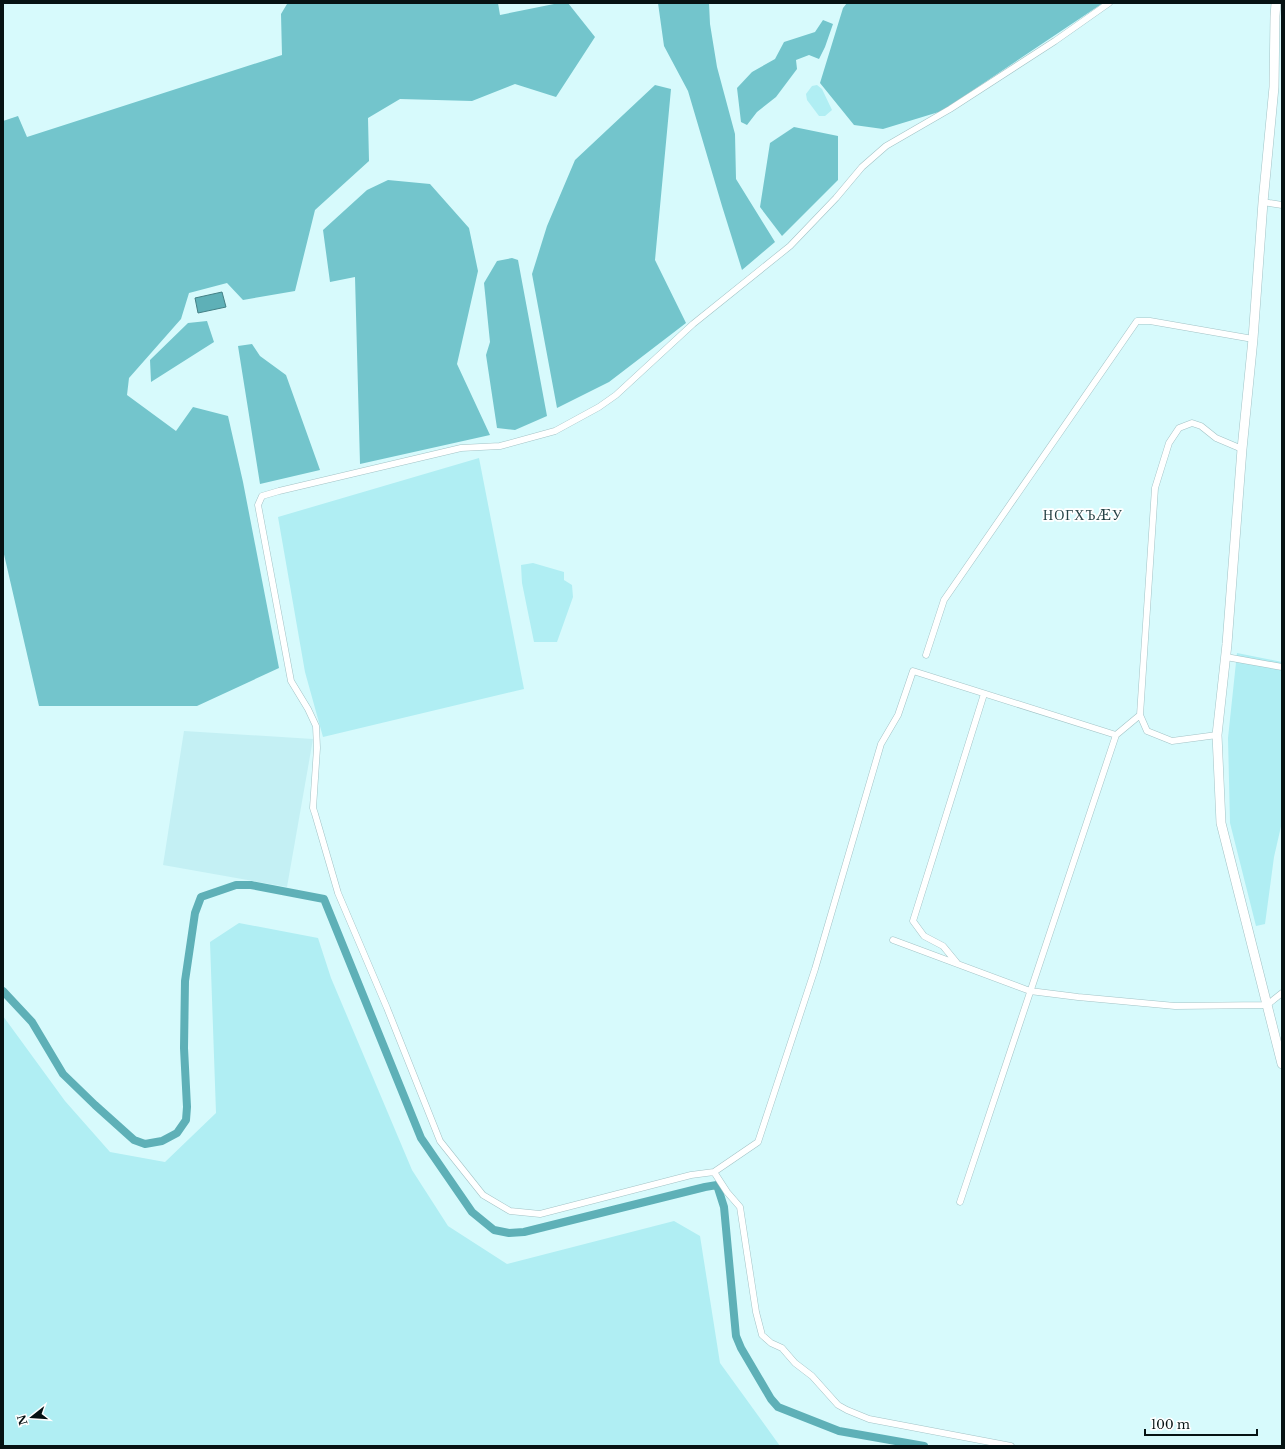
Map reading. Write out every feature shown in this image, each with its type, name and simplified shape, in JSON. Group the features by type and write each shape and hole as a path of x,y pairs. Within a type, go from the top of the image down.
{"main road":[{"path":"1276,3 1274,87 1263,202 1253,339 1242,449 1226,657 1218,735 1220,823 1282,1064"}],"street":[{"path":"1109,3 1055,41 950,110 886,146 862,167 836,198 790,246 693,324 623,389 599,407 555,431 500,446 461,448 279,491 262,496 258,505 291,681 308,709 316,726 317,748 313,808 338,893 387,1008 440,1141 483,1195 510,1211 540,1214 691,1175 714,1172 758,1142 815,969 881,744 898,715 913,671 1116,735"},
{"path":"1263,202 1282,205"},
{"path":"926,655 944,600 1137,321 1150,321 1253,339"},
{"path":"1218,735 1172,741 1147,731 1140,715 1155,488 1169,443 1179,428 1192,423 1201,426 1216,438 1242,449"},
{"path":"1226,657 1282,667"},
{"path":"958,964 943,946 924,936 913,921 984,694"},
{"path":"960,1202 1116,735 1140,715"},
{"path":"893,940 1030,991 1175,1006 1267,1005 1281,995"},
{"path":"714,1172 727,1192 740,1207 756,1312 762,1335 771,1343 782,1348 795,1363 812,1376 838,1405 847,1410 869,1419 1011,1446"}],"shaded area":[{"path":"289,3 498,3 500,15 559,3 568,3 595,37 556,97 515,84 472,101 400,99 368,118 369,161 315,210 295,291 243,300 227,283 189,293 181,319 129,378 127,395 176,431 193,407 228,416 243,482 279,668 197,706 39,706 3,550 3,121 18,116 27,137 282,55 281,14"},
{"path":"658,3 709,3 710,24 717,67 735,134 736,179 775,242 742,270 688,91 664,46"},
{"path":"847,3 1103,3 942,111 883,129 854,125 820,83 843,8"},
{"path":"823,20 833,24 819,59 809,55 796,60 797,69 776,97 757,112 747,125 741,122 737,88 752,72 775,59 784,42 815,32"},
{"path":"655,85 671,89 655,260 686,323 609,382 557,408 532,274 547,226 575,160"},
{"path":"817,85 822,89 832,110 825,116 819,116 807,100 806,94 812,86"},
{"path":"794,127 838,136 838,180 782,236 760,207 770,143"},
{"path":"388,180 430,184 469,228 478,271 457,364 490,435 360,464 355,277 330,282 323,230 367,190"},
{"path":"512,258 518,260 547,416 515,430 497,428 486,355 490,342 484,283 497,261"},
{"path":"222,292 226,307 198,313 195,298"},
{"path":"207,321 214,342 151,382 150,360 188,323"},
{"path":"252,344 260,356 286,375 320,470 260,484 238,346"},
{"path":"479,458 524,689 323,737 305,672 278,517"},
{"path":"533,563 564,572 564,580 572,585 573,597 557,642 534,642 522,583 521,565"},
{"path":"1237,653 1282,662 1282,822 1274,857 1265,924 1256,926 1230,823 1228,738"},
{"path":"184,731 313,739 287,887 163,865"},
{"path":"239,923 318,938 331,978 412,1170 448,1226 507,1264 674,1221 700,1236 720,1363 780,1446 3,1446 3,1016 65,1101 110,1152 165,1162 216,1113 210,942"}],"waterway":[{"path":"3,991 32,1022 63,1074 95,1105 134,1140 145,1144 162,1141 177,1133 186,1120 187,1107 184,1048 185,981 195,913 201,897 236,885 251,885 324,899 421,1138 472,1212 494,1230 509,1233 524,1232 717,1185 724,1207 736,1336 741,1348 771,1399 778,1407 839,1431 924,1446"}],"district":[{"name":"НОГХЪÆУ","path":"1083,515"}]}
